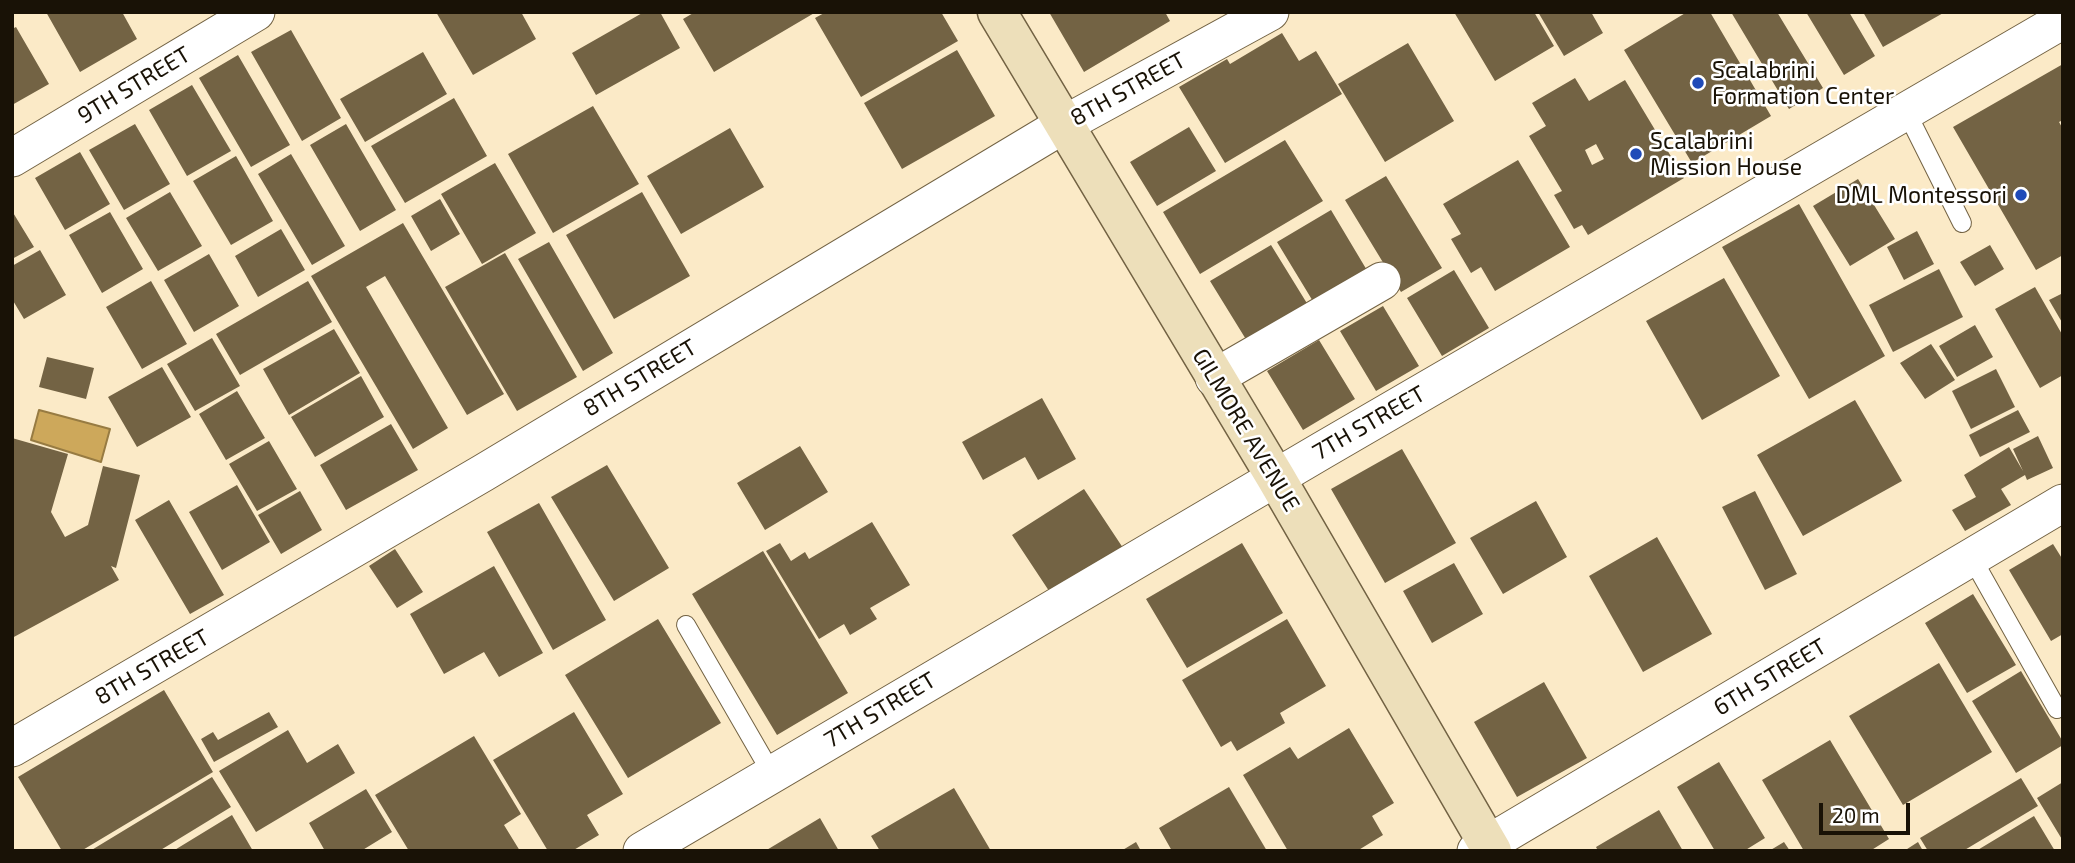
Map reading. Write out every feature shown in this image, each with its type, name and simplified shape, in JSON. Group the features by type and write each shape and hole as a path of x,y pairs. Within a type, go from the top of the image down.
{"main road":[{"name":"GILMORE AVENUE","path":"997,12 1276,478 1485,848"}],"street":[{"name":"9TH STREET","path":"12,158 256,12"},
{"name":"8TH STREET","path":"12,748 495,466 1063,125 1270,12"},
{"name":"7TH STREET","path":"642,851 2063,20"},
{"path":"1214,378 1382,281"},
{"name":"6TH STREET","path":"1485,848 2063,503"}],"lane":[{"path":"1906,111 1962,223"},
{"path":"1972,558 2057,709"},
{"path":"686,625 772,774"}],"shaded area":[{"path":"39,410 110,429 101,462 31,440"}],"building":[{"path":"46,12 122,12 137,39 80,72"},
{"path":"436,12 521,12 536,39 473,75"},
{"path":"644,12 660,12 680,48 596,95 572,53"},
{"path":"695,12 816,12 714,72 683,19"},
{"path":"826,12 941,12 958,41 861,97 815,18"},
{"path":"1049,12 1165,12 1170,21 1084,72"},
{"path":"1454,12 1534,12 1554,46 1495,81"},
{"path":"1538,12 1591,12 1603,33 1564,56"},
{"name":"Scalabrini Formation Center","path":"1687,12 1710,12 1771,116 1692,163 1624,50"},
{"path":"1731,12 1777,12 1823,88 1789,109"},
{"path":"1806,12 1849,12 1875,56 1844,75"},
{"path":"1863,12 1945,12 1883,47"},
{"path":"16,27 49,84 12,105 12,29"},
{"path":"291,30 341,118 302,141 251,52"},
{"path":"1282,33 1299,61 1316,51 1342,94 1225,163 1179,87 1227,59 1230,64"},
{"path":"1408,43 1454,121 1385,162 1338,84"},
{"path":"957,50 995,116 902,169 864,103"},
{"path":"423,52 447,94 365,142 340,99"},
{"path":"238,55 290,145 251,167 199,78"},
{"name":"DML Montessori","path":"2063,64 2063,120 2059,122 2063,129 2063,255 2036,270 1953,127"},
{"name":"Scalabrini Mission House","path":"1575,78 1589,101 1625,80 1684,178 1588,235 1582,225 1574,229 1554,195 1562,191 1529,136 1546,126 1532,103","holes":["1596,144 1604,159 1592,165 1585,150"]},
{"path":"192,85 231,151 187,176 149,110"},
{"path":"454,98 487,156 405,203 371,146"},
{"path":"593,106 639,184 553,233 508,154"},
{"path":"135,124 170,184 124,210 89,150"},
{"path":"346,124 396,210 360,231 310,145"},
{"path":"1189,127 1216,171 1157,206 1130,162"},
{"path":"730,128 764,187 681,234 647,176"},
{"path":"1285,140 1323,201 1200,274 1163,212"},
{"path":"80,152 110,204 65,230 35,178"},
{"path":"291,154 345,246 312,265 258,174"},
{"path":"236,156 273,221 231,245 193,181"},
{"path":"1518,160 1570,247 1495,291 1481,267 1471,273 1451,239 1461,234 1443,204"},
{"path":"495,163 536,233 482,264 441,194"},
{"path":"1386,176 1442,268 1401,292 1345,200"},
{"path":"1858,179 1895,239 1850,266 1813,206"},
{"path":"170,192 202,246 158,271 126,218"},
{"path":"642,192 690,276 614,319 566,235"},
{"path":"440,199 460,234 431,251 411,216"},
{"path":"1799,204 1885,356 1809,399 1722,247"},
{"path":"1331,210 1368,272 1314,303 1277,242"},
{"path":"12,211 34,247 12,259"},
{"path":"110,212 143,269 102,293 69,235"},
{"path":"403,223 504,394 467,415 385,276 366,287 448,428 413,449 311,276"},
{"path":"281,229 305,270 258,297 235,256"},
{"path":"1917,231 1934,264 1904,280 1887,247"},
{"path":"549,242 613,353 583,371 518,259"},
{"path":"1271,245 1308,305 1247,341 1210,281"},
{"path":"1990,245 2004,269 1975,286 1960,262"},
{"path":"40,250 66,295 24,319 12,299 12,266"},
{"path":"505,253 577,377 517,411 445,287"},
{"path":"209,254 239,306 194,332 164,280"},
{"path":"1939,269 1963,317 1893,352 1869,305"},
{"path":"1454,270 1489,328 1442,356 1407,298"},
{"path":"1724,278 1780,376 1702,420 1646,321"},
{"path":"151,281 187,344 142,369 106,307"},
{"path":"308,281 332,322 240,375 216,334"},
{"path":"2035,287 2063,336 2063,375 2040,388 1995,309"},
{"path":"2063,293 2063,324 2049,300"},
{"path":"1383,306 1419,366 1376,391 1340,331"},
{"path":"1975,325 1993,357 1957,377 1939,346"},
{"path":"334,329 360,373 289,415 263,369"},
{"path":"212,338 240,386 195,411 167,364"},
{"path":"1319,340 1355,399 1303,430 1267,371"},
{"path":"1931,344 1955,380 1925,399 1900,363"},
{"path":"47,357 94,368 86,399 39,387"},
{"path":"162,367 191,417 137,447 108,397"},
{"path":"1996,369 2015,407 1971,429 1952,391"},
{"path":"361,376 384,417 315,457 291,417"},
{"path":"237,391 265,438 226,460 199,414"},
{"path":"1042,398 1076,459 1038,480 1025,457 983,480 962,442"},
{"path":"1855,400 1902,481 1803,536 1757,455"},
{"path":"2018,410 2030,432 1980,457 1969,435"},
{"path":"391,424 418,470 346,510 320,465"},
{"path":"2038,436 2053,468 2027,480 2025,475 2001,489 2011,505 1965,531 1952,510 1976,497 1964,475 2009,447 2023,471 2013,449"},
{"path":"12,438 68,454 51,512 65,537 88,525 103,466 140,475 116,568 111,566 119,580 12,638"},
{"path":"269,441 297,489 257,511 229,464"},
{"path":"800,446 828,492 765,530 737,483"},
{"path":"1402,449 1456,543 1385,583 1331,489"},
{"path":"607,465 669,568 614,601 551,497"},
{"path":"237,485 270,542 222,570 189,512"},
{"path":"1084,489 1127,554 1055,600 1012,535"},
{"path":"300,491 322,530 281,554 258,515"},
{"path":"1755,491 1797,574 1765,590 1722,507"},
{"path":"169,500 224,595 190,614 135,520"},
{"path":"1536,501 1567,557 1503,594 1470,538"},
{"path":"539,503 606,620 553,650 487,532"},
{"path":"872,522 910,585 870,608 877,619 850,635 844,624 819,639 766,551 780,543 791,561 805,552 809,559"},
{"path":"1657,537 1712,634 1643,672 1589,576"},
{"path":"1242,543 1283,613 1187,668 1146,599"},
{"path":"2053,544 2063,560 2063,634 2051,641 2009,570"},
{"path":"395,549 423,592 397,608 369,566"},
{"path":"763,551 848,693 777,735 692,594"},
{"path":"1454,563 1483,614 1432,643 1403,591"},
{"path":"494,566 543,653 499,677 484,652 444,674 410,614"},
{"path":"1973,594 2016,665 1967,693 1925,623"},
{"path":"658,619 721,723 628,778 565,675"},
{"path":"1287,619 1326,686 1280,713 1285,723 1237,751 1231,741 1221,747 1182,680"},
{"path":"1939,663 1992,752 1903,805 1849,716"},
{"path":"2021,671 2063,745 2016,773 1972,701"},
{"path":"1544,682 1587,758 1517,797 1474,722"},
{"path":"164,690 213,772 81,851 62,851 18,777"},
{"path":"269,712 278,727 214,762 201,739 213,732 218,740"},
{"path":"574,712 623,794 587,815 599,835 572,851 548,851 493,760"},
{"path":"1349,728 1394,803 1372,816 1383,835 1357,851 1288,851 1243,775 1290,747 1298,759"},
{"path":"288,730 307,763 338,744 355,773 256,832 219,771"},
{"path":"474,736 521,814 504,825 520,851 409,851 375,795"},
{"path":"1830,740 1889,839 1870,851 1804,851 1762,780"},
{"path":"1719,762 1765,838 1744,851 1715,851 1677,787"},
{"path":"212,777 231,807 159,851 90,851"},
{"path":"2021,778 2038,806 1963,851 1928,851 1920,838"},
{"path":"2063,782 2063,841 2037,798"},
{"path":"1229,787 1267,851 1172,851 1159,828"},
{"path":"954,788 991,851 880,851 871,836"},
{"path":"366,789 392,832 361,851 325,851 309,823"},
{"path":"1659,810 1683,851 1598,851 1596,847"},
{"path":"232,815 253,851 173,851"},
{"path":"2034,816 2055,851 1976,851"},
{"path":"820,818 839,851 765,851"},
{"path":"1136,842 1141,851 1121,851"},
{"path":"1784,842 1790,851 1769,851"},
{"path":"1918,842 1923,851 1904,851"}],"place":[{"name":"Scalabrini Formation Center","path":"1698,83"},
{"name":"Scalabrini Mission House","path":"1636,154"},
{"name":"DML Montessori","path":"2021,195"}]}
